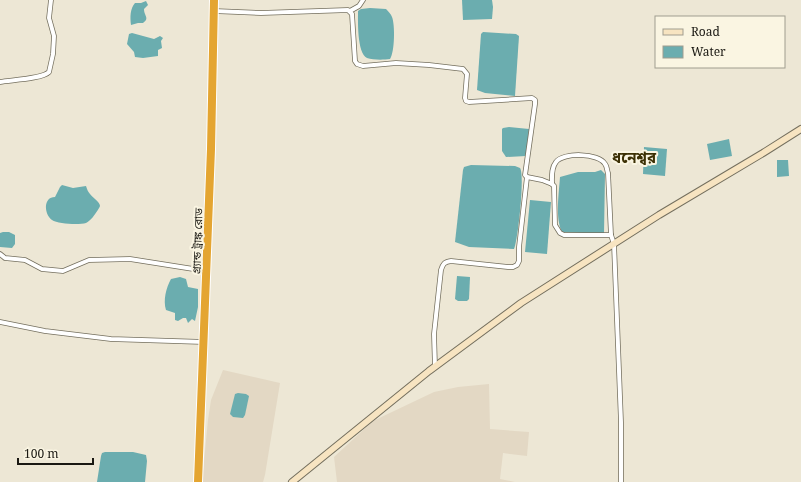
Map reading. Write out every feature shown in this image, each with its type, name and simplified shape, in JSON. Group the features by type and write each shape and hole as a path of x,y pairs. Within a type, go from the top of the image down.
{"highway":[{"name":"গ্র্যান্ড ট্রাঙ্ক রোড","path":"198,482 214,80 214,0"}],"main road":[{"path":"292,482 435,367 521,303 659,215 792,136 801,129"}],"street":[{"path":"0,82 39,77 49,72 53,54 54,36 48,18 51,0"},
{"path":"214,11 261,13 350,11 359,6 363,0"},
{"path":"350,11 352,14 355,60 362,66 396,63 463,69 467,74 466,101 523,98 532,98 535,100 525,175 527,177 519,247 519,261 517,265 513,267 451,261 443,264 441,270 434,334 435,367"},
{"path":"611,235 560,234 555,225 555,189 552,184 552,171 555,162 561,157 581,155 599,158 605,164 608,173 611,235 614,244 621,422 621,482"},
{"path":"527,177 552,184"},
{"path":"0,254 5,258 24,260 42,269 63,271 88,260 130,259 207,271"},
{"path":"0,322 45,331 111,339 204,342"}],"shaded area":[{"path":"223,370 280,383 263,482 202,482 211,400"},
{"path":"489,384 490,429 529,432 527,456 503,453 500,479 515,482 337,482 334,457 373,421 434,392 458,387"}],"water":[{"path":"462,0 492,0 492,19 463,20"},
{"path":"146,1 148,5 144,11 146,20 143,23 131,25 130,19 133,5 135,3"},
{"path":"361,9 386,9 392,17 394,38 393,50 390,59 378,60 367,58 361,50 358,11"},
{"path":"483,32 516,34 519,36 515,96 485,93 477,90 481,34"},
{"path":"132,33 154,39 160,36 163,38 161,41 162,48 158,50 158,56 143,58 135,57 134,52 127,44 129,34"},
{"path":"509,127 529,129 526,156 506,157 502,151 502,129"},
{"path":"729,139 732,156 710,160 707,144"},
{"path":"644,147 667,149 665,176 643,174"},
{"path":"777,160 788,160 789,176 777,177"},
{"path":"471,165 515,166 520,168 522,182 516,243 514,249 469,247 455,242 463,170 464,167"},
{"path":"601,170 605,174 604,234 562,232 558,213 560,177 578,172 595,172"},
{"path":"62,185 73,188 86,186 89,193 99,203 100,206 98,210 87,223 79,224 55,221 52,220 47,214 46,206 48,200 55,197"},
{"path":"530,200 551,202 547,254 525,252"},
{"path":"9,232 15,235 15,244 12,248 0,247 0,233"},
{"path":"457,276 470,277 469,299 467,301 458,301 455,299"},
{"path":"180,277 186,279 188,287 198,289 198,307 195,321 192,319 188,323 186,318 178,321 175,320 175,313 166,310 165,306 166,294 171,279"},
{"path":"238,393 249,396 243,418 233,417 230,414 235,394"},
{"path":"133,452 146,455 147,461 145,482 97,482 101,456 102,453"}],"district":[{"name":"ধনেশ্বর","path":"634,157"}]}
